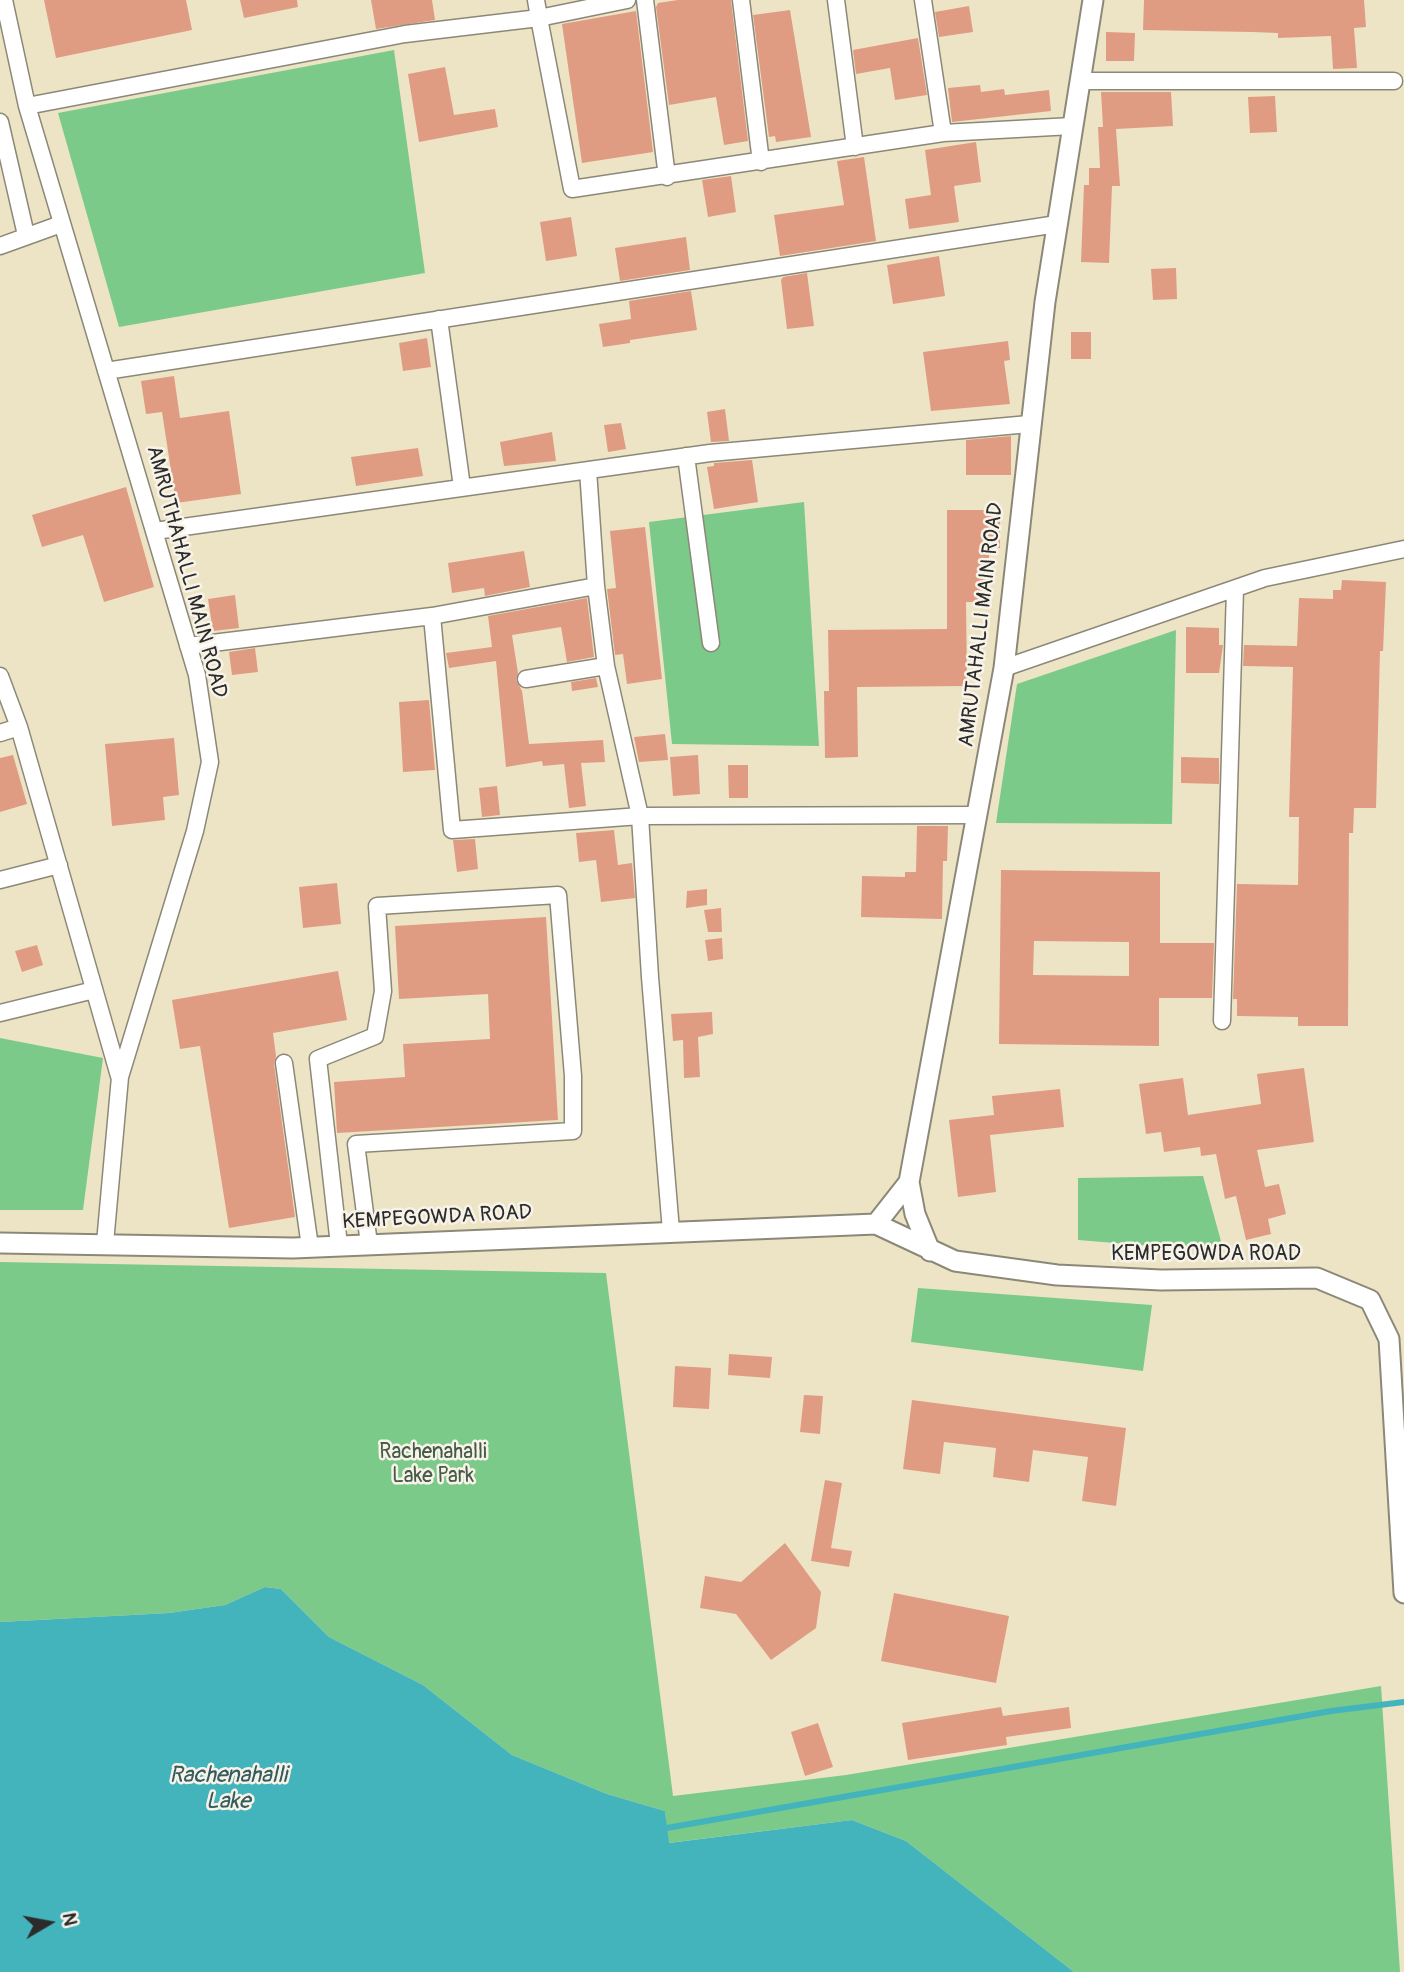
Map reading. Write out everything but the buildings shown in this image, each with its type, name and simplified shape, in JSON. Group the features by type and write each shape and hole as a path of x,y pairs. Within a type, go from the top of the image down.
{"street":[{"name":"AMRUTHAHALLI MAIN ROAD","path":"4,0 27,106 197,675 211,762 195,831 120,1077 105,1243"},
{"path":"536,0 572,189 667,177 943,133 1072,126"},
{"path":"27,106 405,34 539,18 626,0"},
{"path":"645,0 667,177"},
{"path":"741,0 761,162"},
{"path":"836,0 855,147"},
{"path":"923,0 943,133"},
{"name":"AMRUTAHALLI MAIN ROAD","path":"930,1251 915,1214 909,1182 1004,668 1029,424 1057,224 1093,0"},
{"path":"1080,81 1394,81"},
{"path":"0,122 3,147 30,233"},
{"path":"0,246 60,219"},
{"path":"106,371 1057,224"},
{"path":"439,319 462,487"},
{"path":"155,531 686,456 1029,424"},
{"path":"686,456 711,643"},
{"path":"588,470 596,586 606,666 640,816 671,1231"},
{"path":"1004,668 1265,578 1404,549"},
{"path":"188,646 432,616 596,586"},
{"path":"1222,1021 1235,589"},
{"path":"432,616 452,830 640,816 978,815"},
{"path":"526,679 606,666"},
{"path":"0,676 19,727 120,1077"},
{"path":"0,733 19,727"},
{"path":"0,880 59,865"},
{"path":"327,1146 573,1131 573,1076 558,895 377,906 383,991 375,1036 318,1059 327,1146 339,1245"},
{"path":"0,1013 94,990"},
{"path":"284,1063 310,1247"},
{"path":"356,1144 369,1244"},
{"path":"876,1224 909,1182"},
{"name":"KEMPEGOWDA ROAD","path":"0,1243 310,1247 876,1224 955,1261 1057,1275 1161,1280 1317,1278 1370,1300 1389,1339 1404,1593"}],"green space":[{"path":"394,50 425,273 119,327 58,113"},
{"path":"804,502 819,746 672,744 649,522"},
{"path":"1176,630 1172,824 996,823 1017,684"},
{"path":"0,1038 103,1058 83,1210 0,1210"},
{"path":"1203,1176 1224,1252 1078,1240 1078,1178"},
{"name":"Rachenahalli Lake Park","path":"0,1262 606,1273 673,1796 846,1775 1381,1686 1400,1972 1074,1972 906,1841 852,1820 668,1843 665,1811 607,1794 512,1755 423,1685 329,1637 281,1589 265,1587 225,1605 169,1613 0,1622"},
{"path":"918,1288 1152,1305 1143,1371 911,1342"}],"water":[{"name":"Rachenahalli Lake","path":"265,1587 281,1589 329,1637 423,1685 512,1755 607,1794 665,1811 669,1843 852,1820 906,1841 1074,1972 0,1972 0,1622 169,1613 225,1605"}],"waterway":[{"path":"661,1829 1331,1711 1404,1702"}]}
